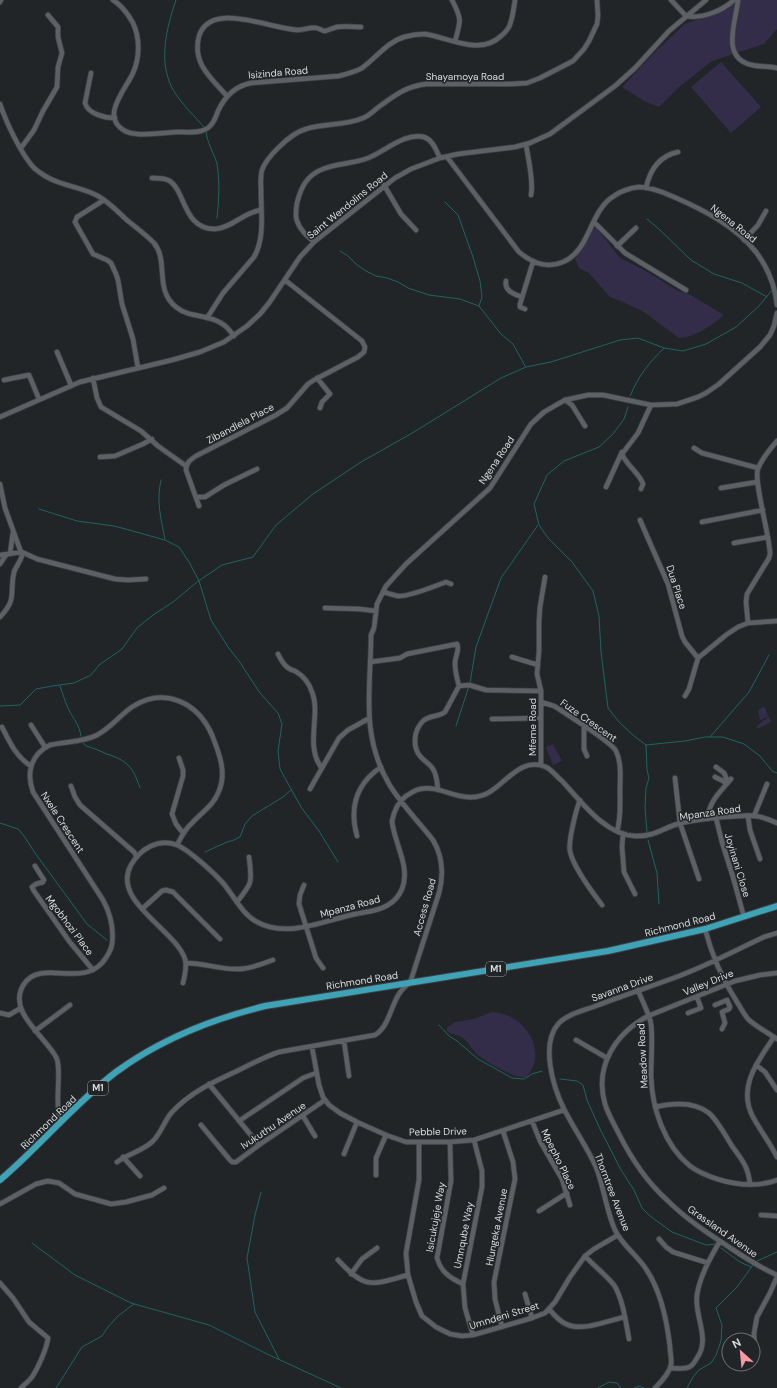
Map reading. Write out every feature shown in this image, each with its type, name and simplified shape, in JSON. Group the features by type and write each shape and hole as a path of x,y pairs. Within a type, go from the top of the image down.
{"highway":[{"name":"Richmond Road","path":"0,1180 100,1086 132,1062 158,1046 213,1021 236,1013 265,1006 608,950 705,929 777,906"}],"street":[{"path":"91,73 85,103 86,107 92,112 106,117 115,118 115,107 133,73 139,49 136,29 126,12 113,0"},
{"path":"452,0 460,18 460,24 455,41"},
{"name":"Isizinda Road","path":"115,118 123,130 132,134 200,131 206,129 213,122 222,102 227,96 236,88 245,84 348,74 362,67 394,41 415,34 424,34 475,46 484,45 498,39 508,28 511,21 515,0"},
{"name":"Shayamoya Road","path":"207,318 223,293 254,257 257,251 261,233 261,176 266,161 294,134 305,129 361,119 370,114 397,93 412,86 426,84 518,84 527,83 540,78 572,61 590,41 598,16 597,0"},
{"path":"671,0 686,16 695,18 724,8 734,0"},
{"name":"Saint Wendolins Road","path":"0,417 71,385 93,378 200,352 224,342 234,336 260,314 269,304 300,257 314,242 384,185 411,169 440,158 515,147 541,138 560,127 615,86 635,68 669,31 706,0"},
{"path":"738,0 732,42 734,54 741,61 750,65 777,68"},
{"path":"236,13 300,30 316,28 324,31 337,27 361,27"},
{"path":"219,14 210,18 202,27 197,46 200,64 227,96"},
{"path":"21,148 34,130 57,87 57,75 62,52 58,37 58,27 48,15"},
{"path":"0,104 4,116 21,148 35,168 45,176 58,182 91,192 104,200 156,245 160,259 165,292 175,307 188,314 220,322 234,336"},
{"path":"314,242 304,233 295,216 299,192 308,178 318,171 325,168 358,162 410,137 424,137 430,140 440,158"},
{"path":"526,144 532,184 531,195"},
{"path":"646,188 655,164 664,157 678,152"},
{"path":"447,157 519,252 533,262 520,306 525,310"},
{"path":"152,178 162,178 170,182 176,188 189,214 204,227 222,228 254,211 261,210"},
{"path":"384,185 401,214 416,230"},
{"name":"Ngena Road","path":"533,262 546,265 555,264 574,255 582,246 605,203 612,196 629,189 646,188 660,191 701,208 744,240 756,252 766,269 776,294 777,305"},
{"path":"104,200 76,219 76,224 92,252 96,256 109,261 116,274 122,304 133,339 138,368"},
{"path":"744,240 758,225 766,211"},
{"path":"594,222 617,246 632,258 686,290"},
{"path":"617,246 636,228"},
{"name":"Zibandlela Place","path":"186,466 188,462 196,456 284,410 308,384 358,357 364,352 365,347 362,341 285,280"},
{"path":"506,281 506,288 514,294 522,297"},
{"name":"Ngena Road","path":"401,800 389,784 381,767 373,746 368,719 371,635 382,592 398,571 490,488 531,424 544,412 565,400 588,395 603,395 651,405 677,404 706,393 719,384 768,339 774,326 777,313"},
{"path":"57,352 71,385"},
{"path":"4,380 29,375 39,399"},
{"path":"93,378 96,398 101,407 141,431 158,446 186,466 186,470 199,506"},
{"path":"317,378 330,394 322,402 320,408"},
{"path":"565,400 572,405 585,426"},
{"path":"606,487 621,454 638,433 651,405"},
{"path":"100,456 116,456 152,440"},
{"path":"748,623 746,596 769,558 770,551 757,482 758,468 766,454 777,441"},
{"path":"694,448 702,453 758,468"},
{"path":"624,451 622,454 624,458 642,480 642,489"},
{"path":"197,498 205,498 224,485 257,469"},
{"path":"721,488 757,482"},
{"path":"0,484 5,508 22,552 14,574 9,607 0,617"},
{"path":"702,522 763,510"},
{"name":"Dua Place","path":"640,520 668,584 682,636 698,658"},
{"path":"0,564 13,532"},
{"path":"734,543 768,537"},
{"path":"4,555 22,552 37,559 115,579 146,579"},
{"name":"Mfeme Road","path":"540,765 541,691 538,680 538,665 540,607 545,577"},
{"path":"382,592 404,596 432,588 445,582 451,584"},
{"path":"325,608 376,611"},
{"path":"685,696 689,689 694,667 698,658 732,631 748,623 777,620"},
{"path":"370,662 400,658 407,654 457,644 458,648 455,662 459,686 446,712 431,716 423,722 415,737 417,752 420,757 433,769 436,775 438,790"},
{"path":"278,654 285,665 303,676 308,682 313,694 315,710 313,724 315,753 321,767"},
{"path":"512,657 538,665"},
{"path":"459,686 469,685 486,690 541,691"},
{"path":"2,727 20,757 30,766 36,756 45,747 56,743 91,738 107,729 132,707 154,699 174,699 189,706 196,711 207,726 216,745 223,774 221,786 215,800 183,833 177,845 162,843 143,851 137,857 128,872 128,886 134,900 182,953 186,963 183,983"},
{"name":"Fuze Crescent","path":"541,702 554,706 612,746 618,755 620,780 620,821 617,831"},
{"path":"492,719 541,718"},
{"path":"310,789 321,767 339,738 357,724 368,719"},
{"path":"31,724 45,747"},
{"path":"584,727 584,749 587,756"},
{"path":"179,758 183,770 183,776 172,814 176,824 183,833"},
{"path":"401,800 418,790 427,788 460,796 472,797 482,795 497,787 521,768 532,765 540,765"},
{"name":"Mpanza Road","path":"540,765 551,771 599,819 610,828 623,834 645,836 659,833 680,823 716,818 751,816 777,823"},
{"name":"Nxele Crescent","path":"30,766 29,779 33,792 103,900 109,913 113,935 111,948 101,964 92,970"},
{"path":"357,836 353,813 356,796 367,778 381,767"},
{"path":"716,767 724,773 729,782"},
{"path":"715,777 729,782"},
{"path":"676,778 680,823 699,879"},
{"path":"708,819 710,806 729,782"},
{"path":"760,859 750,830 751,816 767,784"},
{"path":"71,786 80,805 134,852 137,857"},
{"name":"Mpanza Road","path":"177,845 193,856 215,875 255,921 266,926 287,928 307,927 348,915 376,910 388,906 396,899 402,889 405,875 392,821 393,815 401,800"},
{"name":"Access Road","path":"401,800 435,844 441,859 442,872 442,882 439,893 410,983"},
{"path":"580,800 574,819 570,852 583,879 602,905"},
{"name":"Joyinani Close","path":"716,818 744,917"},
{"path":"623,834 622,847 624,872 635,894"},
{"path":"237,902 251,882 249,857"},
{"name":"Mgobhozi Place","path":"35,866 44,881 35,884 32,887 34,891 69,941 92,970"},
{"path":"304,885 300,895 299,904 316,958 323,968"},
{"path":"142,909 159,893 166,890 173,892 220,939"},
{"path":"705,929 714,960 726,985 749,1020 775,1038 751,1073 747,1090 749,1108 755,1121 777,1157"},
{"name":"Savanna Drive","path":"564,1110 558,1096 550,1058 551,1037 561,1021 566,1017 678,976 764,937 777,933"},
{"path":"186,963 197,963 239,970 273,960"},
{"path":"60,1124 57,1059 35,1031 21,1008 19,998 24,985 34,975 41,973 79,974 92,970"},
{"name":"Valley Drive","path":"648,1016 748,977 777,973"},
{"path":"117,1162 123,1157 150,1144 173,1111 196,1091 209,1084 267,1056 291,1050 375,1035 385,1025 403,987 410,983"},
{"name":"Meadow Road","path":"638,990 651,1025 651,1077 655,1107 659,1120 676,1152 690,1166 707,1175 726,1182 740,1185 777,1180"},
{"path":"688,1013 701,1008 696,997"},
{"path":"715,1004 727,1000 730,1007 722,1012 725,1023 722,1028"},
{"path":"35,1031 70,1005"},
{"path":"0,1013 9,1014 21,1008"},
{"name":"Grassland Avenue","path":"648,1016 636,1022 621,1036 607,1058 603,1080 605,1102 623,1142 642,1172 666,1200 698,1227 757,1266 777,1276"},
{"path":"576,1040 607,1058"},
{"path":"344,1041 349,1076"},
{"name":"Pebble Drive","path":"312,1047 316,1073 321,1092 325,1100 340,1113 357,1122 406,1142 419,1143 474,1140 564,1110"},
{"path":"756,1064 765,1072 777,1090"},
{"path":"239,1121 302,1078 316,1073"},
{"path":"209,1084 259,1145"},
{"name":"Ivukuthu Avenue","path":"201,1125 230,1160 232,1162 236,1162 325,1100"},
{"path":"655,1107 666,1104 681,1104 695,1106 708,1112 717,1123 747,1169 750,1184"},
{"name":"Thorntree Avenue","path":"564,1110 595,1166 602,1182 607,1204 618,1235 646,1269 657,1292 664,1312 668,1334 672,1360 670,1368"},
{"path":"303,1116 315,1136"},
{"name":"Mpepho Place","path":"532,1121 540,1142 562,1179 570,1205"},
{"path":"344,1154 357,1122"},
{"name":"Hlungeka Avenue","path":"502,1326 495,1299 494,1282 515,1172 503,1131"},
{"path":"376,1175 376,1158 386,1135"},
{"name":"Umnqube Way","path":"473,1335 465,1308 463,1284 482,1187 482,1171 474,1140"},
{"name":"Isicukujeje Way","path":"450,1142 451,1181 437,1258 444,1272 463,1284"},
{"name":"Umndeni Street","path":"419,1143 420,1180 406,1253 408,1275 418,1309 427,1321 450,1334 462,1336 473,1335 532,1318 550,1309 586,1256 594,1249 618,1235"},
{"path":"123,1157 140,1176"},
{"path":"0,1204 36,1184 48,1181 59,1183 75,1194 111,1204 126,1202 152,1194 164,1188"},
{"path":"539,1211 567,1193"},
{"path":"761,1215 777,1216"},
{"path":"659,1239 673,1252 708,1263"},
{"path":"655,1388 666,1376 670,1368 685,1368 691,1366 702,1350 702,1331 696,1300 699,1286 708,1263 720,1241"},
{"path":"352,1274 362,1259 377,1248"},
{"path":"586,1256 614,1286 620,1300 629,1339"},
{"path":"338,1260 352,1274 362,1281 375,1283 408,1275"},
{"path":"754,1332 757,1317 777,1276"},
{"path":"0,1283 13,1298 29,1322 48,1338 35,1373 21,1388"},
{"path":"525,1294 532,1318"},
{"path":"550,1309 559,1319 566,1324 573,1326 588,1326 624,1318"}],"shaded area":[{"path":"736,0 777,0 777,29 764,44 712,61 679,87 659,107 644,101 622,87 657,50 685,24 727,9"},
{"path":"721,62 761,107 731,133 691,87"},
{"path":"595,226 620,258 646,271 678,291 689,294 724,315 697,333 679,338 644,312 610,297 589,273 579,268 575,259"},
{"path":"764,706 771,722 757,729 757,726 768,717 760,720 758,711"},
{"path":"553,744 562,761 553,765 546,747"},
{"path":"492,1012 511,1017 519,1022 526,1029 531,1038 535,1057 533,1067 526,1077 516,1076 495,1066 479,1056 461,1037 447,1031 447,1027 456,1022 474,1019"}],"waterway":[{"path":"176,0 169,23 165,47 166,71 169,82 175,93 205,128"},
{"path":"206,131 218,171 219,191 217,218"},
{"path":"445,202 458,215 473,257 480,281 482,297 479,306"},
{"path":"647,219 691,260 714,274 742,283 767,297"},
{"path":"340,251 348,256 357,265 376,276 387,278 408,288 429,295 460,299 479,306 501,334 513,344 525,366"},
{"path":"0,706 20,705 36,689 74,683 91,675 99,665 122,649 137,628 173,602 197,582 222,565 253,557 276,525 313,494 361,462 414,432 501,378 526,367 551,362 620,340 638,338 664,348 683,351 706,344 736,327 759,306 772,290"},
{"path":"630,396 644,370 664,348"},
{"path":"628,407 624,419 613,434 599,447 564,461 547,475 534,504 539,525 548,538 572,562 593,591 599,616 601,652 608,708 619,722 646,745 685,741 705,737 723,737 744,744 760,756 772,771 777,773"},
{"path":"161,480 159,503 165,539"},
{"path":"39,509 77,521 114,526 129,530 165,540 179,547 199,581 211,620 260,693 278,713 282,724 278,751 280,769 301,807 319,831 338,862"},
{"path":"470,683 476,647 501,578 538,525"},
{"path":"710,737 749,692 769,655"},
{"path":"60,686 68,707 78,725 81,736"},
{"path":"456,726 469,686"},
{"path":"83,743 86,746 125,762 135,775 140,788"},
{"path":"646,745 647,770 649,778 646,788 645,808 647,832"},
{"path":"205,852 240,837 245,824 252,816 283,797 291,790"},
{"path":"0,823 18,829 87,924 107,940"},
{"path":"648,840 657,873 659,904"},
{"path":"439,1025 449,1036 478,1059 512,1078 524,1079 532,1074 542,1071"},
{"path":"560,1079 577,1081 583,1085 587,1100 600,1129 621,1170 634,1190 642,1208 650,1216 672,1232 706,1245 715,1244"},
{"path":"261,1192 247,1258 255,1312 279,1359"},
{"path":"32,1243 75,1275 131,1303 209,1325 341,1388"},
{"path":"721,1248 740,1262 751,1267"},
{"path":"755,1262 777,1252"},
{"path":"687,1388 699,1370 711,1363 716,1355 721,1341 722,1325 716,1308 737,1287 753,1265"},
{"path":"56,1388 82,1347 102,1336 118,1316 134,1304"},
{"path":"598,1388 609,1382 617,1383 621,1388"},
{"path":"634,1388 639,1386 644,1388"}]}
